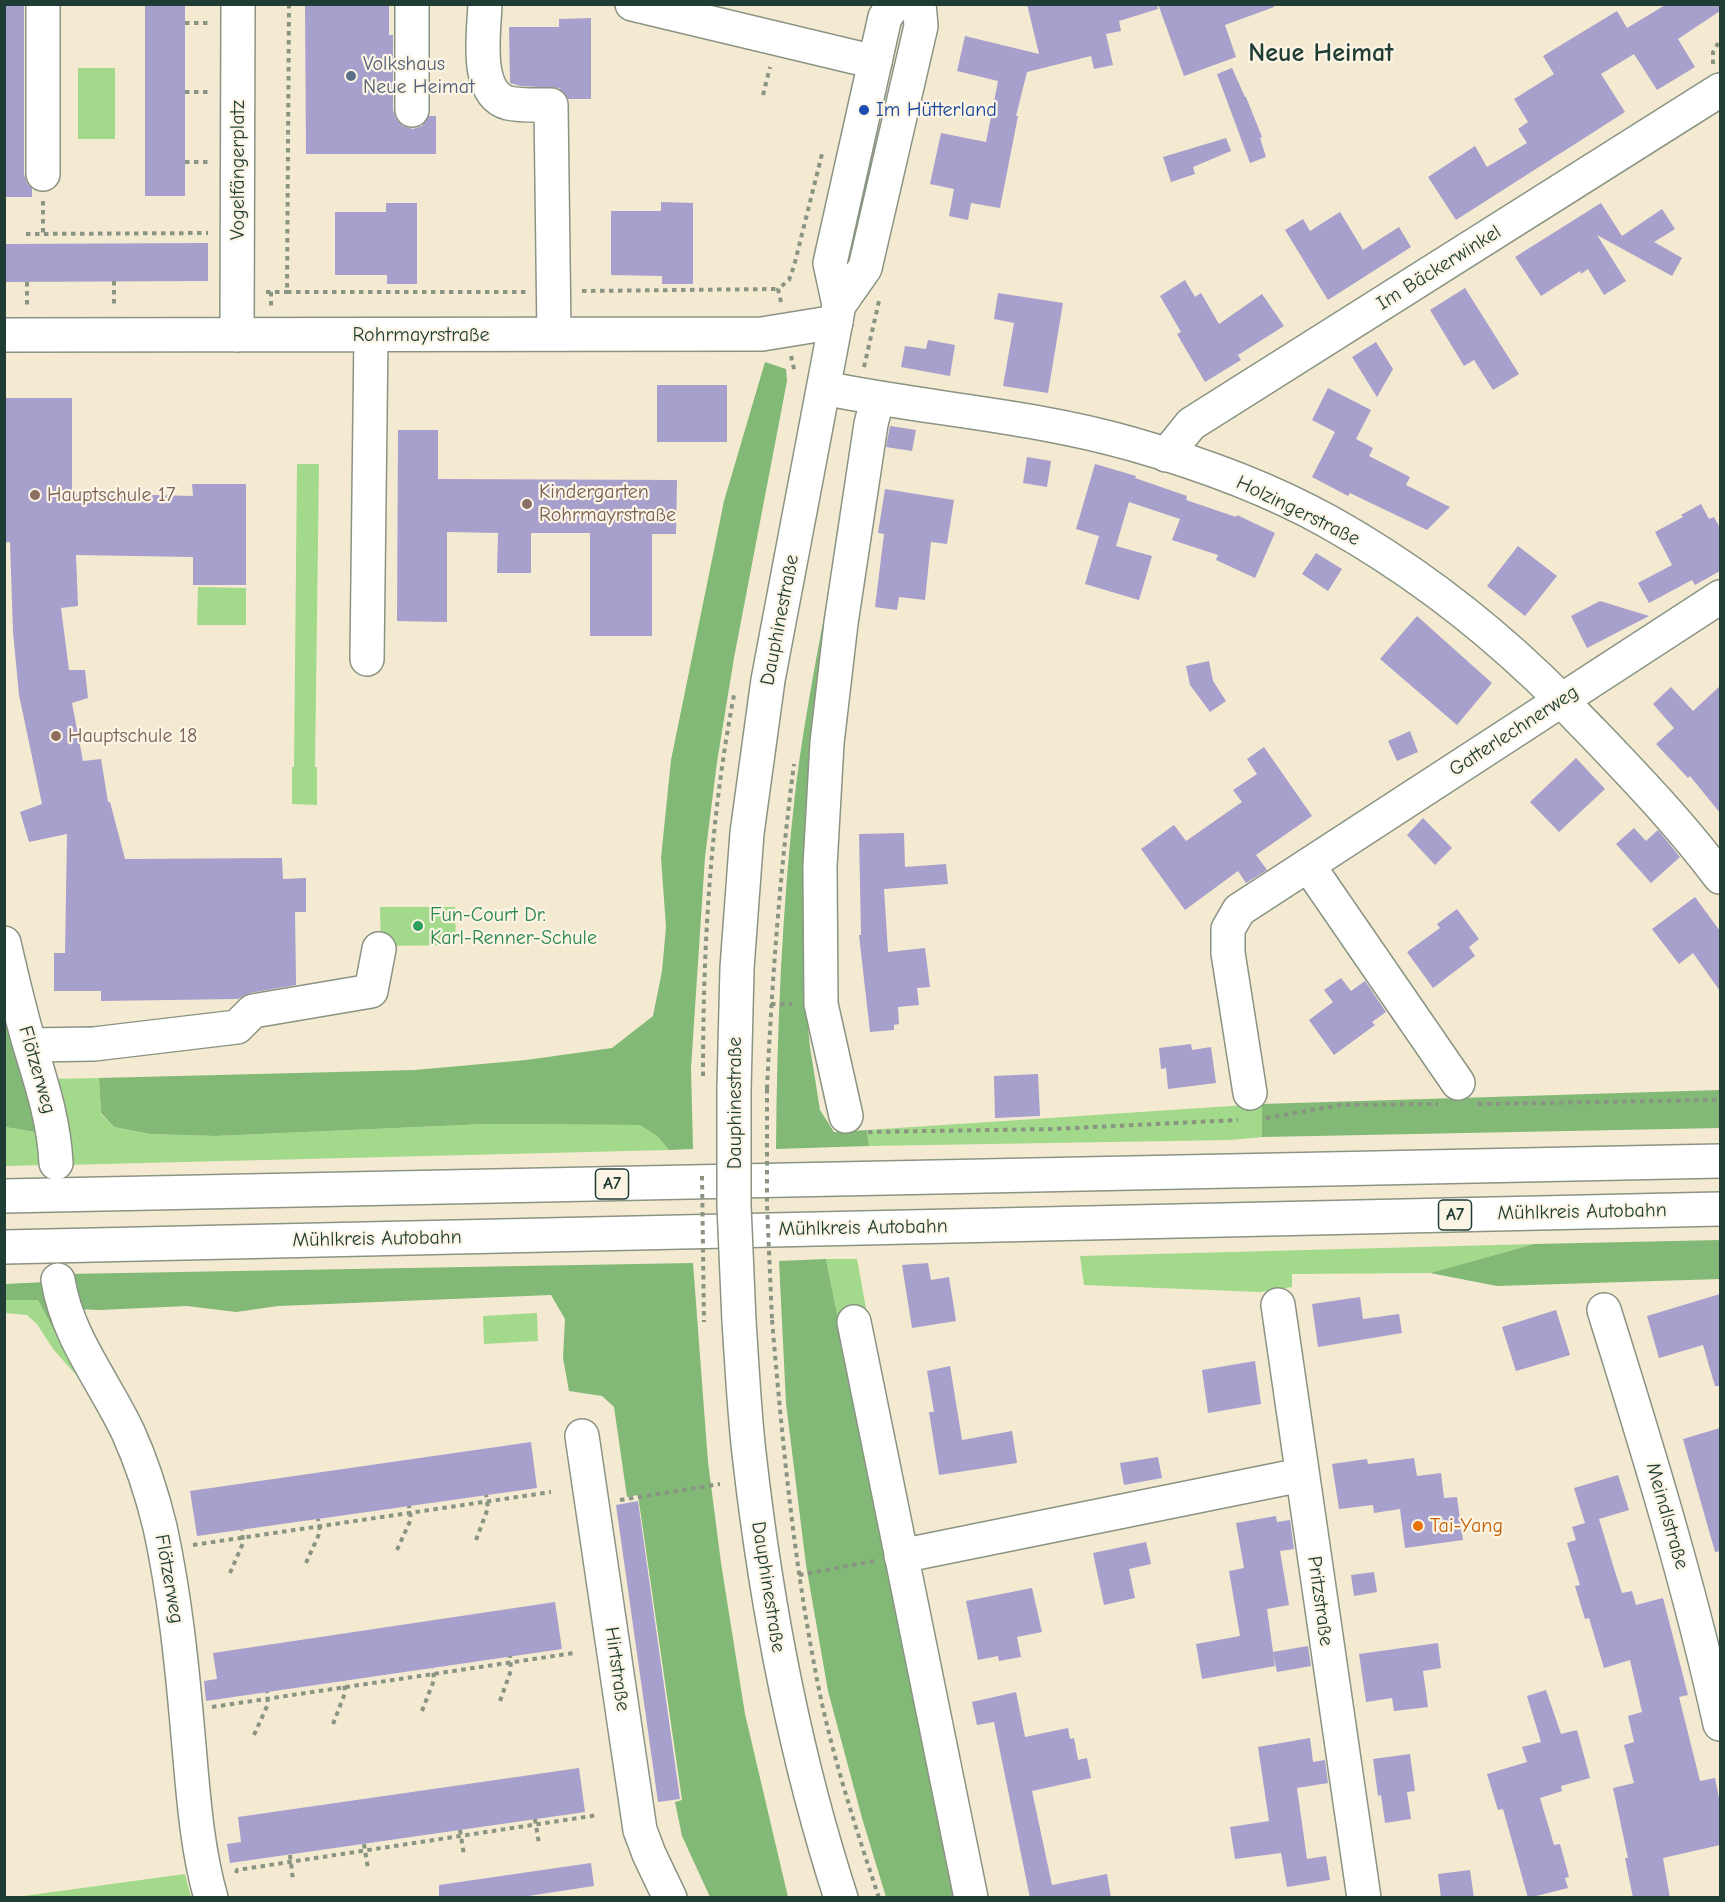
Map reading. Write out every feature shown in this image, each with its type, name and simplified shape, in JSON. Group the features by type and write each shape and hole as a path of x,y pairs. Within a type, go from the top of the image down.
{"main road":[{"path":"43,4 43,174"},
{"path":"412,4 412,110"},
{"path":"484,4 484,68 487,84 495,95 506,102 551,105 554,334"},
{"path":"632,4 709,13 875,62"},
{"name":"Dauphinestraße","path":"841,1898 805,1777 783,1678 765,1578 749,1452 739,1322 734,1206 737,968 747,833 768,680 838,313 830,263 885,17 895,4"},
{"name":"Dauphinestraße","path":"838,313 865,268 921,26 920,4"},
{"name":"Vogelfängerplatz","path":"227,14 237,335"},
{"name":"Im Bäckerwinkel","path":"1166,454 1191,424 1717,79"},
{"name":"Rohrmayrstraße","path":"4,335 762,334 838,313"},
{"path":"367,659 371,335"},
{"path":"846,1116 821,1004 820,866 827,743 841,622 877,385"},
{"name":"Holzingerstraße","path":"824,388 877,385 1132,444 1201,465 1272,494 1329,522 1425,584 1478,624 1538,677 1645,787 1720,877"},
{"name":"Gatterlechnerweg","path":"1249,1111 1228,953 1228,929 1239,910 1720,597"},
{"path":"1308,865 1459,1097"},
{"name":"Flötzerweg","path":"4,943 30,1046 48,1105 55,1136 56,1163"},
{"path":"30,1046 94,1044 237,1027 253,1011 371,991 379,949"},
{"name":"A7","path":"4,1196 1720,1161"},
{"name":"Mühlkreis Autobahn","path":"4,1246 1720,1209"},
{"name":"Flötzerweg","path":"58,1280 61,1300 72,1331 127,1431 147,1479 157,1516 178,1628 193,1793 200,1843 222,1888"},
{"name":"Pritzstraße","path":"1278,1305 1364,1898"},
{"name":"Meindlstraße","path":"1604,1310 1656,1475 1687,1586 1720,1724"},
{"path":"855,1322 971,1898"},
{"name":"Hirtstraße","path":"582,1436 640,1830 670,1898"},
{"path":"901,1556 1301,1474"}],"path":[{"path":"289,4 287,292 778,289"},
{"path":"185,23 227,14"},
{"path":"1717,79 1713,52 1720,40"},
{"path":"185,92 216,92"},
{"path":"185,162 216,162"},
{"path":"26,234 215,233"},
{"path":"114,281 114,311"},
{"path":"27,282 27,312"},
{"path":"865,364 877,385"},
{"path":"790,1004 771,1004 768,1089 768,1205 772,1320 782,1434 799,1575 815,1671 837,1761 879,1898"},
{"path":"846,1116 870,1134 1053,1129 1249,1111 1459,1097 1720,1100"},
{"path":"592,1504 720,1484"},
{"path":"186,1546 551,1492"},
{"path":"476,1540 488,1508 486,1495"},
{"path":"397,1550 411,1519 409,1506"},
{"path":"306,1563 320,1532 318,1519"},
{"path":"230,1574 243,1543 242,1530"},
{"path":"799,1575 901,1556"},
{"path":"208,1707 574,1653"},
{"path":"500,1701 511,1670 510,1656"},
{"path":"422,1712 434,1680 433,1668"},
{"path":"333,1724 345,1693 344,1681"},
{"path":"254,1735 268,1704 267,1692"},
{"path":"222,1888 237,1870 461,1833 598,1815"},
{"path":"536,1822 539,1844"},
{"path":"461,1833 464,1855"},
{"path":"364,1844 368,1869"},
{"path":"290,1855 293,1880"}],"green space":[{"path":"78,68 115,68 115,139 78,139"},
{"path":"765,362 786,369 787,381 734,658 717,762 705,857 691,1068 693,1149 669,1150 658,1137 640,1125 486,1124 215,1136 150,1134 114,1127 101,1113 99,1078 415,1070 526,1060 612,1048 653,1016 662,971 666,927 661,858 671,760 724,501"},
{"path":"297,464 319,464 315,767 317,767 317,805 292,804"},
{"path":"832,574 805,994 810,1047 820,1110 834,1132 867,1130 869,1146 776,1149 781,967 791,830 812,680"},
{"path":"198,587 246,588 246,625 197,625"},
{"name":"Fun-Court Dr. Karl-Renner-Schule","path":"380,907 455,907 456,945 381,946"},
{"path":"4,1020 19,1034 47,1134 5,1127"},
{"path":"99,1078 101,1114 114,1127 150,1134 215,1136 486,1124 640,1125 658,1137 669,1150 63,1165 51,1079"},
{"path":"1720,1090 1720,1128 1262,1137 1262,1104"},
{"path":"1262,1104 1262,1137 1230,1140 869,1146 867,1130"},
{"path":"4,1127 47,1134 46,1165 5,1166"},
{"path":"1720,1240 1720,1279 1497,1286 1430,1273 1534,1244"},
{"path":"1534,1244 1430,1273 1292,1274 1292,1287 1260,1292 1084,1285 1080,1256"},
{"path":"826,1259 857,1259 877,1369 849,1373"},
{"path":"826,1259 955,1897 886,1897 828,1691 806,1565 786,1403 779,1261"},
{"path":"693,1263 708,1462 721,1563 745,1714 788,1897 710,1897 682,1836 675,1802 682,1800 638,1495 627,1497 614,1407 602,1396 569,1391 563,1358 565,1319 551,1295 278,1306 236,1312 187,1306 75,1309 66,1274"},
{"path":"47,1282 71,1348 60,1342 38,1300 5,1300 4,1284"},
{"path":"4,1300 38,1300 60,1342 71,1348 88,1379 77,1376 53,1349 37,1324 27,1315 5,1313"},
{"path":"537,1313 538,1341 484,1344 483,1316"},
{"path":"185,1874 191,1897 16,1897"}],"building":[{"path":"4,4 24,4 24,174 27,183 32,188 32,197 4,197"},
{"path":"145,4 185,4 185,196 145,196"},
{"name":"Volkshaus Neue Heimat","path":"305,4 389,4 389,35 393,35 393,110 396,119 403,126 413,129 422,126 429,116 436,116 436,154 306,154"},
{"path":"1027,4 1157,4 1158,9 1119,21 1121,31 1106,34 1113,65 1094,69 1091,56 1027,72 1016,116 1018,116 1000,208 971,203 968,220 949,216 954,189 930,184 941,133 986,142 998,81 957,71 965,36 1039,54"},
{"path":"1158,4 1273,4 1274,7 1225,25 1236,57 1184,76"},
{"path":"1667,4 1720,4 1720,11 1678,39 1695,67 1657,90 1634,54 1601,74 1625,112 1456,220 1428,177 1475,146 1487,167 1527,143 1518,129 1528,122 1514,99 1554,74 1543,56 1617,11 1627,28"},
{"path":"591,18 591,99 568,99 559,88 520,86 510,83 509,27 559,27 559,19"},
{"path":"1232,68 1262,137 1260,138 1266,157 1250,163 1217,74"},
{"path":"1226,138 1231,151 1193,167 1195,174 1171,182 1163,157"},
{"path":"661,202 693,203 693,284 662,284 662,276 611,275 611,211 661,211"},
{"path":"386,203 417,203 417,284 387,284 387,275 335,275 335,212 386,212"},
{"path":"1601,203 1622,236 1662,209 1675,229 1654,242 1682,258 1672,276 1597,235 1626,281 1604,295 1588,269 1581,274 1580,271 1541,296 1515,257"},
{"path":"1340,212 1363,250 1399,227 1411,247 1328,300 1285,230 1303,219 1310,231"},
{"path":"208,243 208,281 4,282 4,244"},
{"path":"1185,280 1195,297 1201,293 1219,324 1262,294 1284,326 1238,355 1241,360 1205,382 1177,334 1181,332 1160,296"},
{"path":"1465,288 1519,374 1493,390 1474,360 1464,366 1430,310"},
{"path":"998,293 1063,303 1048,393 1003,386 1014,323 994,319"},
{"path":"928,340 955,345 950,376 901,367 905,346 926,349"},
{"path":"1376,342 1393,369 1377,397 1352,357"},
{"path":"657,385 727,385 727,442 657,442"},
{"path":"1328,388 1371,410 1356,439 1373,448 1369,456 1410,477 1406,485 1450,507 1427,530 1350,493 1348,496 1312,477 1335,432 1312,420"},
{"path":"4,398 72,398 72,493 193,496 192,484 246,484 246,585 193,585 193,557 76,555 78,606 61,608 69,670 85,670 88,698 72,703 83,761 101,759 108,802 110,802 125,859 282,858 283,879 306,878 306,912 295,912 296,985 250,993 238,999 101,1001 101,991 54,991 54,953 65,953 67,834 29,842 20,812 42,804 19,695 13,632 10,542 4,543"},
{"path":"890,426 916,430 912,451 886,447"},
{"path":"398,430 438,430 438,479 677,480 676,534 652,534 652,636 590,636 590,533 531,533 531,573 497,573 498,533 447,532 447,622 397,621"},
{"path":"1027,457 1051,461 1047,487 1023,483"},
{"path":"1095,464 1136,476 1135,478 1187,496 1186,500 1236,517 1237,515 1275,533 1255,578 1216,560 1218,555 1172,540 1180,519 1129,502 1116,546 1152,556 1139,600 1085,584 1099,536 1076,529"},
{"path":"885,489 954,500 947,544 931,542 925,600 899,597 897,610 875,607 884,534 878,533"},
{"path":"1701,504 1709,519 1714,517 1720,528 1720,571 1695,585 1692,580 1649,603 1638,583 1672,565 1655,532"},
{"path":"1518,546 1557,576 1525,616 1487,586"},
{"path":"1316,553 1342,569 1328,591 1302,574"},
{"path":"1600,601 1649,616 1587,648 1571,616"},
{"path":"1417,616 1492,683 1457,725 1380,659"},
{"path":"1209,661 1213,681 1226,701 1210,712 1190,685 1186,666"},
{"path":"1720,686 1720,813 1690,776 1688,778 1656,744 1674,728 1653,704 1671,687 1693,711"},
{"path":"1410,731 1418,752 1397,761 1388,741"},
{"path":"1264,747 1312,816 1256,855 1267,870 1246,883 1238,871 1185,910 1141,849 1174,825 1186,841 1242,802 1233,790 1257,774 1247,759"},
{"path":"1576,758 1605,789 1559,832 1530,802"},
{"path":"1423,818 1452,848 1435,865 1407,835"},
{"path":"1634,828 1646,841 1658,830 1680,857 1651,883 1616,844"},
{"path":"904,833 905,867 946,864 948,884 884,889 888,952 925,948 930,987 917,988 919,1005 898,1007 899,1024 894,1025 894,1030 870,1032 859,935 861,935 859,834"},
{"path":"1695,897 1720,931 1720,991 1693,953 1679,964 1652,929"},
{"path":"1457,909 1479,939 1469,947 1475,956 1433,988 1407,952 1440,928 1437,924"},
{"path":"1341,978 1351,991 1365,981 1386,1012 1372,1022 1375,1025 1334,1055 1309,1020 1333,1002 1324,990"},
{"path":"1191,1044 1192,1050 1211,1047 1216,1083 1168,1089 1166,1068 1161,1069 1159,1048"},
{"path":"1038,1074 1040,1116 995,1118 994,1076"},
{"path":"928,1263 931,1280 949,1277 956,1321 912,1328 902,1265"},
{"path":"1720,1294 1720,1386 1715,1386 1703,1345 1659,1358 1647,1316"},
{"path":"1360,1297 1363,1319 1399,1314 1402,1333 1318,1347 1312,1304"},
{"path":"1556,1310 1570,1355 1516,1371 1502,1327"},
{"path":"1255,1361 1261,1404 1208,1413 1202,1370"},
{"path":"950,1366 962,1440 1012,1431 1017,1463 939,1475 929,1412 934,1412 927,1371"},
{"path":"1720,1428 1720,1551 1715,1552 1683,1439"},
{"path":"531,1442 537,1488 197,1536 190,1491"},
{"path":"1158,1457 1162,1478 1124,1485 1120,1463"},
{"path":"1414,1458 1417,1476 1441,1473 1444,1498 1457,1497 1463,1540 1405,1548 1400,1509 1374,1513 1373,1505 1339,1509 1332,1464 1367,1459 1368,1464"},
{"path":"1618,1475 1629,1510 1599,1519 1616,1575 1622,1593 1632,1591 1636,1605 1663,1598 1688,1695 1679,1697 1700,1781 1715,1778 1720,1803 1720,1845 1663,1858 1670,1898 1633,1898 1625,1858 1628,1858 1613,1788 1634,1783 1624,1745 1634,1742 1628,1716 1642,1712 1630,1660 1604,1668 1589,1618 1585,1619 1575,1586 1580,1585 1567,1543 1576,1540 1572,1527 1585,1523 1574,1488"},
{"path":"638,1501 680,1799 658,1802 616,1505"},
{"path":"1276,1516 1277,1522 1290,1520 1294,1549 1280,1551 1289,1605 1267,1609 1275,1666 1202,1679 1196,1644 1240,1636 1229,1571 1244,1568 1236,1523"},
{"path":"1146,1542 1151,1564 1129,1569 1135,1598 1104,1605 1093,1553"},
{"path":"1374,1572 1377,1592 1354,1596 1351,1575"},
{"path":"1032,1588 1042,1632 1017,1637 1021,1657 999,1661 998,1656 978,1660 966,1601"},
{"path":"555,1602 562,1649 206,1701 204,1681 217,1679 213,1653"},
{"path":"1438,1643 1441,1668 1423,1671 1428,1707 1394,1711 1392,1698 1366,1702 1359,1654"},
{"path":"1308,1646 1311,1666 1277,1672 1273,1652"},
{"path":"1546,1690 1561,1734 1577,1730 1590,1778 1561,1786 1562,1791 1540,1798 1554,1845 1560,1844 1569,1877 1565,1878 1568,1888 1528,1898 1503,1809 1498,1810 1487,1774 1527,1762 1522,1747 1541,1742 1527,1696"},
{"path":"1016,1692 1025,1737 1068,1728 1070,1739 1074,1738 1078,1760 1087,1758 1091,1778 1032,1791 1052,1885 1107,1874 1111,1898 1030,1898 994,1722 977,1725 972,1702"},
{"path":"1310,1738 1313,1762 1325,1760 1328,1783 1297,1788 1307,1859 1326,1856 1330,1880 1287,1887 1281,1853 1235,1859 1230,1827 1269,1821 1258,1747"},
{"path":"1410,1754 1415,1791 1407,1792 1411,1819 1385,1823 1381,1795 1378,1796 1373,1759"},
{"path":"579,1768 585,1812 230,1863 227,1844 241,1842 238,1817"},
{"path":"591,1863 594,1886 515,1898 439,1898 439,1885"},
{"path":"1470,1870 1474,1898 1441,1898 1438,1874"}],"place":[{"name":"Volkshaus Neue Heimat","path":"351,76"},
{"name":"Im Hütterland","path":"864,110"},
{"name":"Hauptschule 17","path":"35,495"},
{"name":"Kindergarten Rohrmayrstraße","path":"527,504"},
{"name":"Hauptschule 18","path":"56,736"},
{"name":"Fun-Court Dr. Karl-Renner-Schule","path":"418,926"},
{"name":"Tai-Yang","path":"1418,1526"}],"district":[{"name":"Neue Heimat","path":"1321,54"}]}
